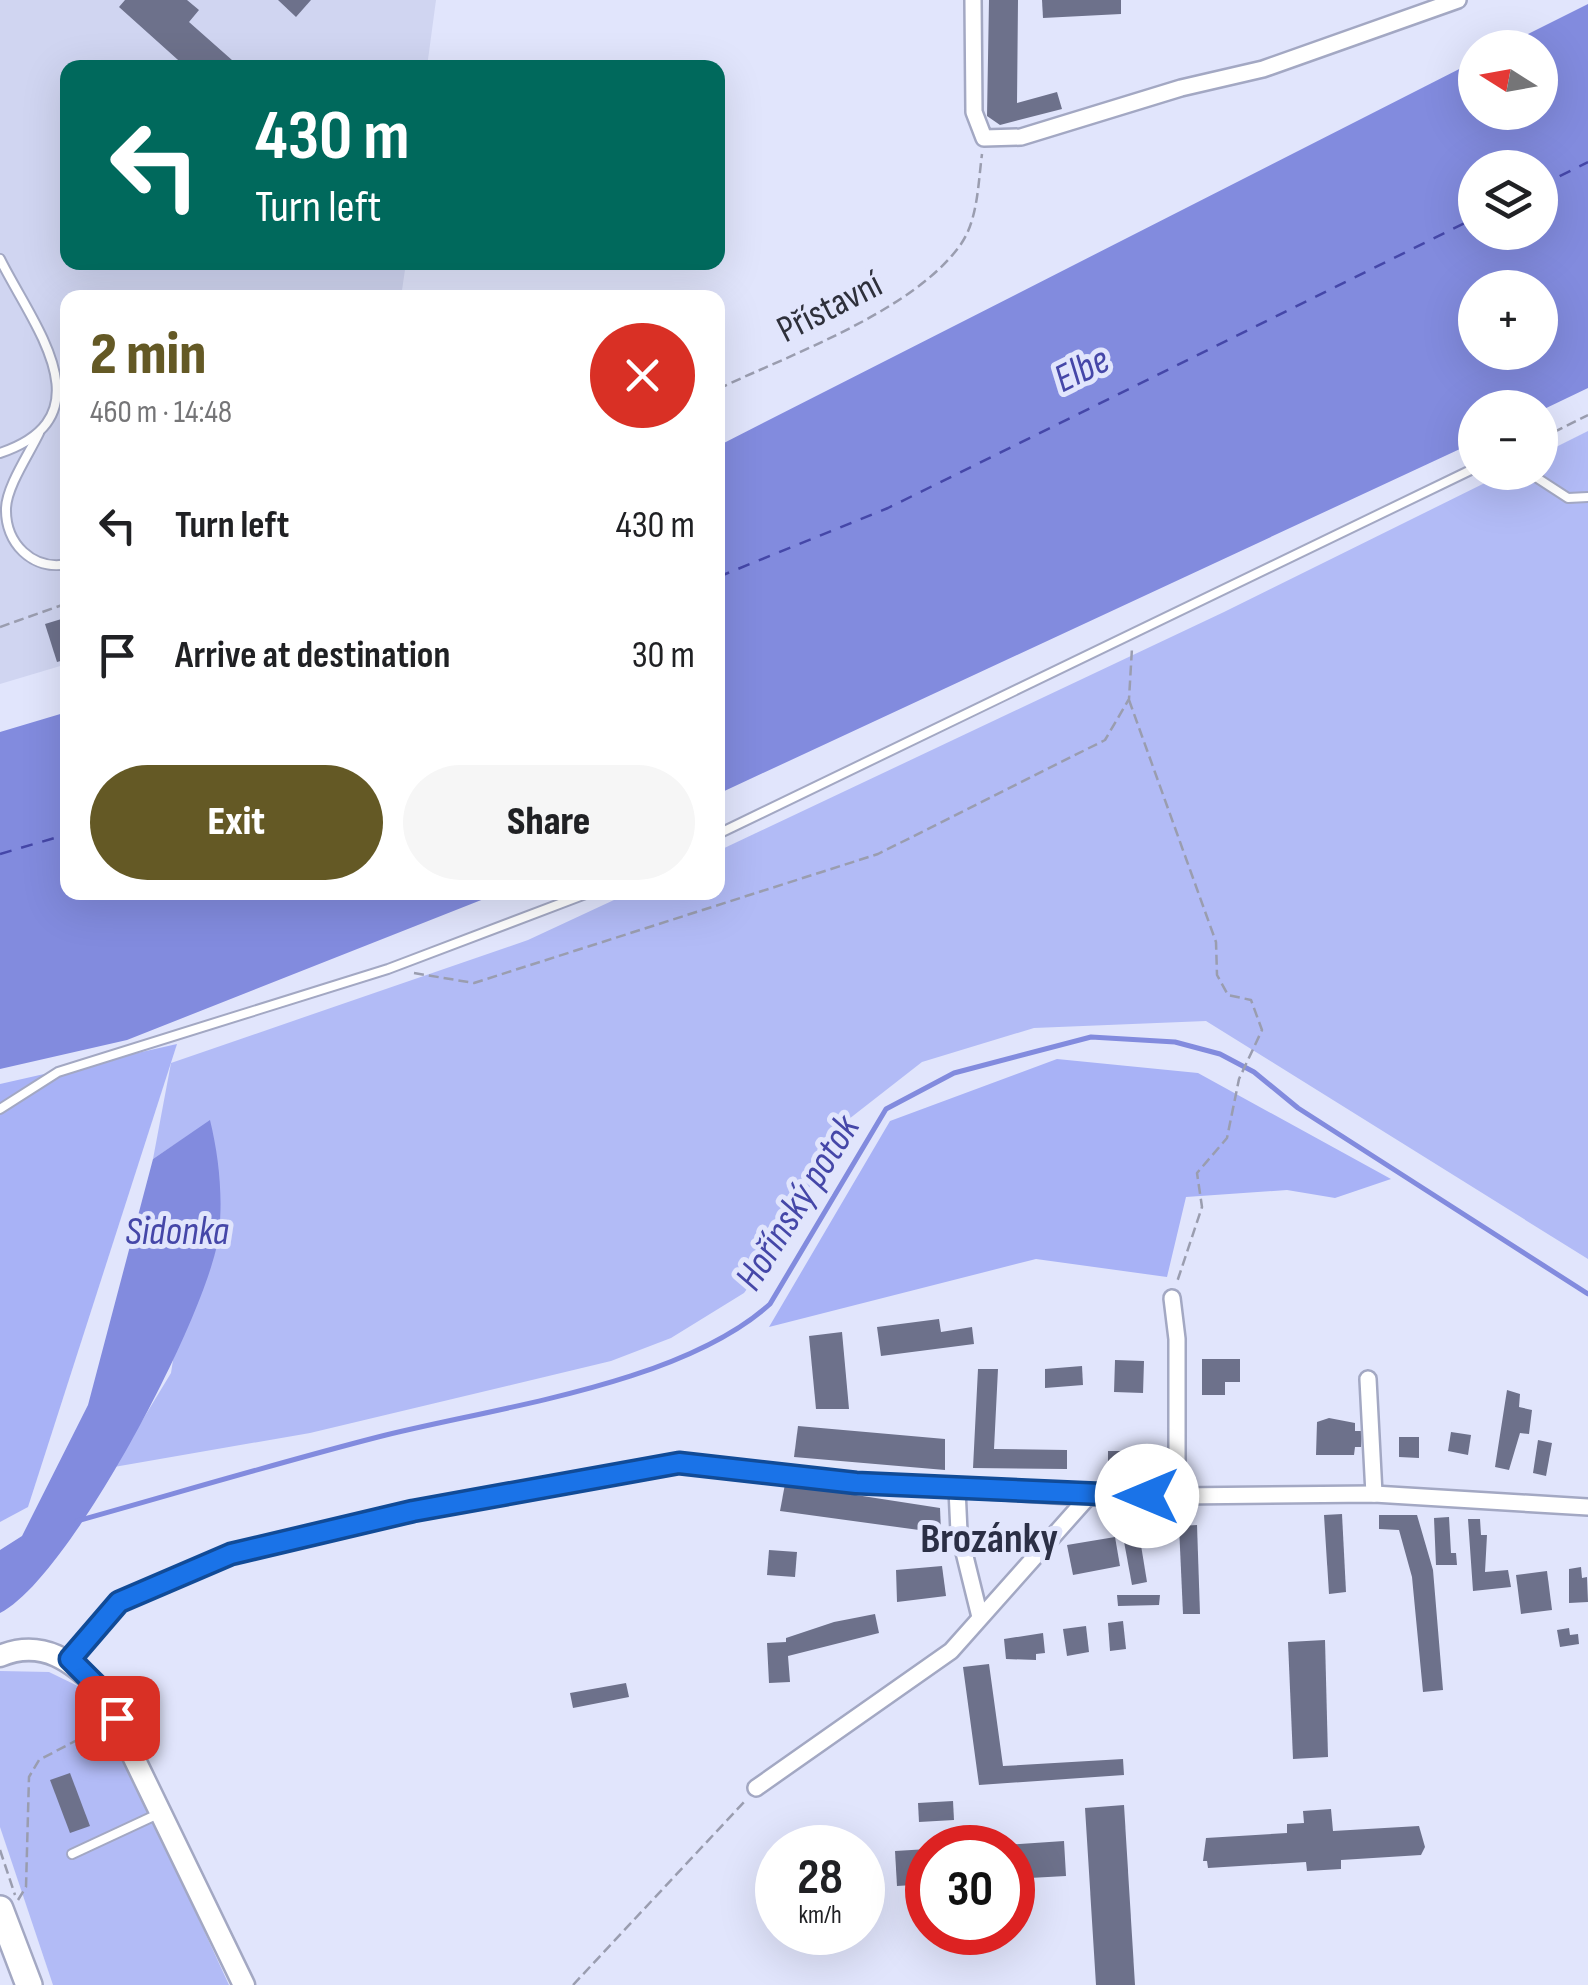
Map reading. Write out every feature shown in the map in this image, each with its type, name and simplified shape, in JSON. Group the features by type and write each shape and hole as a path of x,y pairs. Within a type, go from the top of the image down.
{"main road":[{"path":"0,1909 30,1985"}],"street":[{"path":"973,0 974,112 984,138 1022,137 1181,88 1263,70 1458,0"},
{"path":"1172,1298 1177,1339 1177,1496"},
{"path":"1368,1379 1374,1494"},
{"path":"70,1659 119,1602 231,1554 413,1511 679,1463 856,1483 1088,1497 1374,1494 1588,1507"},
{"path":"957,1489 959,1532 980,1617"},
{"path":"756,1788 951,1651 1088,1497"},
{"path":"0,1656 44,1652 70,1659 101,1690 244,1985"}],"lane":[{"path":"0,259 50,352 58,378 58,399 6,505 12,542 24,555 60,565"},
{"path":"0,453 39,433"},
{"path":"725,831 1458,476"},
{"path":"1556,490 1568,498 1588,497"},
{"path":"0,1109 58,1072 388,969 570,900"},
{"path":"72,1854 162,1812"}],"path":[{"name":"Přístavní","path":"725,386 897,304 961,244 976,208 984,138"},
{"path":"1558,430 1588,416"},
{"path":"0,627 60,605"},
{"path":"1133,632 1129,699 1216,942 1217,975 1228,995 1252,1000 1262,1030 1240,1078 1227,1138 1198,1173 1202,1207 1172,1298"},
{"path":"388,969 474,983 878,854 1106,740 1129,699"},
{"path":"0,1850 18,1901 26,1887 30,1777 39,1760 117,1718"},
{"path":"573,1985 756,1788"}],"shaded area":[{"path":"0,0 436,0 428,60 60,60 60,270 405,270 402,290 60,290 60,666 0,684"},
{"path":"1588,431 1588,1259 1206,1021 1034,1028 922,1062 840,1126 783,1240 744,1293 671,1338 611,1361 310,1433 114,1467 171,1373 210,1121 153,1159 171,1063 528,940 614,900 725,900 725,848 1224,612 1471,490 1558,490 1558,446"},
{"path":"177,1044 28,1507 0,1522 0,1084"},
{"path":"1057,1059 1198,1073 1391,1179 1335,1198 1287,1190 1186,1197 1167,1277 1036,1259 769,1327 890,1121"},
{"path":"0,1671 49,1672 82,1688 110,1726 229,1985 53,1985 0,1827"}],"water":[{"name":"Elbe","path":"1588,4 1588,388 1558,402 1558,390 1458,390 1458,450 725,791 725,442 1458,70 1458,130 1558,130 1558,30 1536,30"},
{"path":"60,714 60,900 481,900 127,1040 0,1069 0,732"},
{"name":"Sidonka","path":"210,1120 219,1177 219,1234 210,1272 190,1322 132,1440 97,1499 29,1590 0,1613 0,1550 22,1536 88,1405 153,1159"}],"building":[{"path":"125,0 187,0 199,10 189,22 232,60 178,60 119,7"},
{"path":"278,0 311,0 296,17"},
{"path":"989,0 1018,0 1017,103 1057,92 1062,109 1000,125 987,116"},
{"path":"1042,0 1121,0 1121,14 1043,18"},
{"path":"60,619 60,661 57,662 45,624"},
{"path":"939,1319 941,1332 972,1327 974,1344 881,1356 877,1327"},
{"path":"842,1332 849,1409 816,1409 809,1336"},
{"path":"1202,1359 1240,1359 1240,1382 1225,1382 1225,1395 1202,1395"},
{"path":"1115,1360 1144,1361 1143,1393 1114,1392"},
{"path":"1082,1366 1083,1385 1045,1388 1045,1369"},
{"path":"978,1369 998,1369 994,1449 1067,1450 1067,1469 973,1468"},
{"path":"1507,1390 1520,1394 1519,1407 1532,1410 1529,1434 1520,1433 1509,1470 1495,1467"},
{"path":"1329,1418 1355,1423 1355,1431 1362,1431 1361,1447 1355,1447 1354,1455 1316,1455 1317,1422"},
{"path":"798,1426 945,1439 945,1470 794,1457"},
{"path":"1451,1432 1471,1435 1468,1455 1448,1451"},
{"path":"1399,1437 1419,1437 1419,1458 1399,1457"},
{"path":"1538,1440 1552,1443 1546,1476 1533,1473"},
{"path":"1108,1451 1167,1451 1167,1471 1108,1471"},
{"path":"785,1484 940,1508 941,1533 780,1511"},
{"path":"1342,1514 1346,1592 1329,1594 1324,1515"},
{"path":"1379,1515 1417,1515 1433,1570 1443,1690 1423,1692 1412,1577 1399,1530 1379,1529"},
{"path":"1449,1517 1451,1553 1456,1553 1457,1565 1436,1565 1434,1518"},
{"path":"1468,1519 1480,1519 1481,1535 1487,1535 1485,1572 1508,1570 1511,1587 1473,1591"},
{"path":"1197,1525 1200,1614 1183,1614 1179,1526"},
{"path":"1139,1533 1147,1582 1132,1585 1123,1536"},
{"path":"1115,1537 1120,1566 1073,1575 1067,1545"},
{"path":"769,1550 797,1552 795,1577 767,1575"},
{"path":"942,1566 946,1596 897,1602 896,1570"},
{"path":"1581,1567 1582,1578 1587,1577 1588,1602 1569,1603 1569,1569"},
{"path":"1547,1571 1552,1610 1521,1614 1516,1575"},
{"path":"1117,1595 1160,1595 1159,1605 1118,1606"},
{"path":"875,1614 879,1633 788,1656 790,1682 769,1683 767,1643 786,1642 786,1638 834,1622"},
{"path":"1123,1621 1126,1649 1110,1651 1108,1623"},
{"path":"1086,1626 1089,1652 1067,1656 1063,1629"},
{"path":"1569,1628 1570,1635 1578,1634 1579,1644 1560,1647 1557,1630"},
{"path":"1043,1633 1045,1653 1036,1654 1036,1660 1006,1659 1004,1639"},
{"path":"1325,1640 1328,1757 1293,1759 1288,1642"},
{"path":"989,1664 1003,1766 1123,1759 1124,1775 979,1785 963,1667"},
{"path":"626,1683 629,1697 573,1708 570,1693"},
{"path":"70,1773 90,1826 70,1833 50,1780"},
{"path":"953,1801 954,1820 919,1822 918,1803"},
{"path":"1124,1805 1135,1985 1096,1985 1085,1808"},
{"path":"1331,1809 1333,1831 1419,1826 1425,1847 1421,1855 1341,1860 1341,1869 1307,1871 1306,1862 1208,1868 1207,1861 1203,1861 1206,1838 1287,1833 1287,1824 1304,1823 1303,1811"},
{"path":"1064,1841 1066,1876 1035,1878 1035,1843"},
{"path":"905,1850 905,1885 897,1886 895,1851"}],"waterway":[{"name":"Hořínský potok","path":"77,1521 378,1437 584,1390 687,1355 732,1332 770,1304 886,1109 954,1073 1091,1037 1175,1042 1220,1054 1254,1072 1298,1108 1588,1294"}],"ferry route":[{"path":"1558,177 1588,162"},
{"path":"725,574 888,508 1458,226"},
{"path":"0,854 60,836"}],"district":[{"name":"Brozánky","path":"989,1537"}],"route":[{"path":"117,1718 101,1690 70,1659 119,1602 231,1554 413,1511 679,1463 856,1483 1088,1497 1147,1496"}]}
